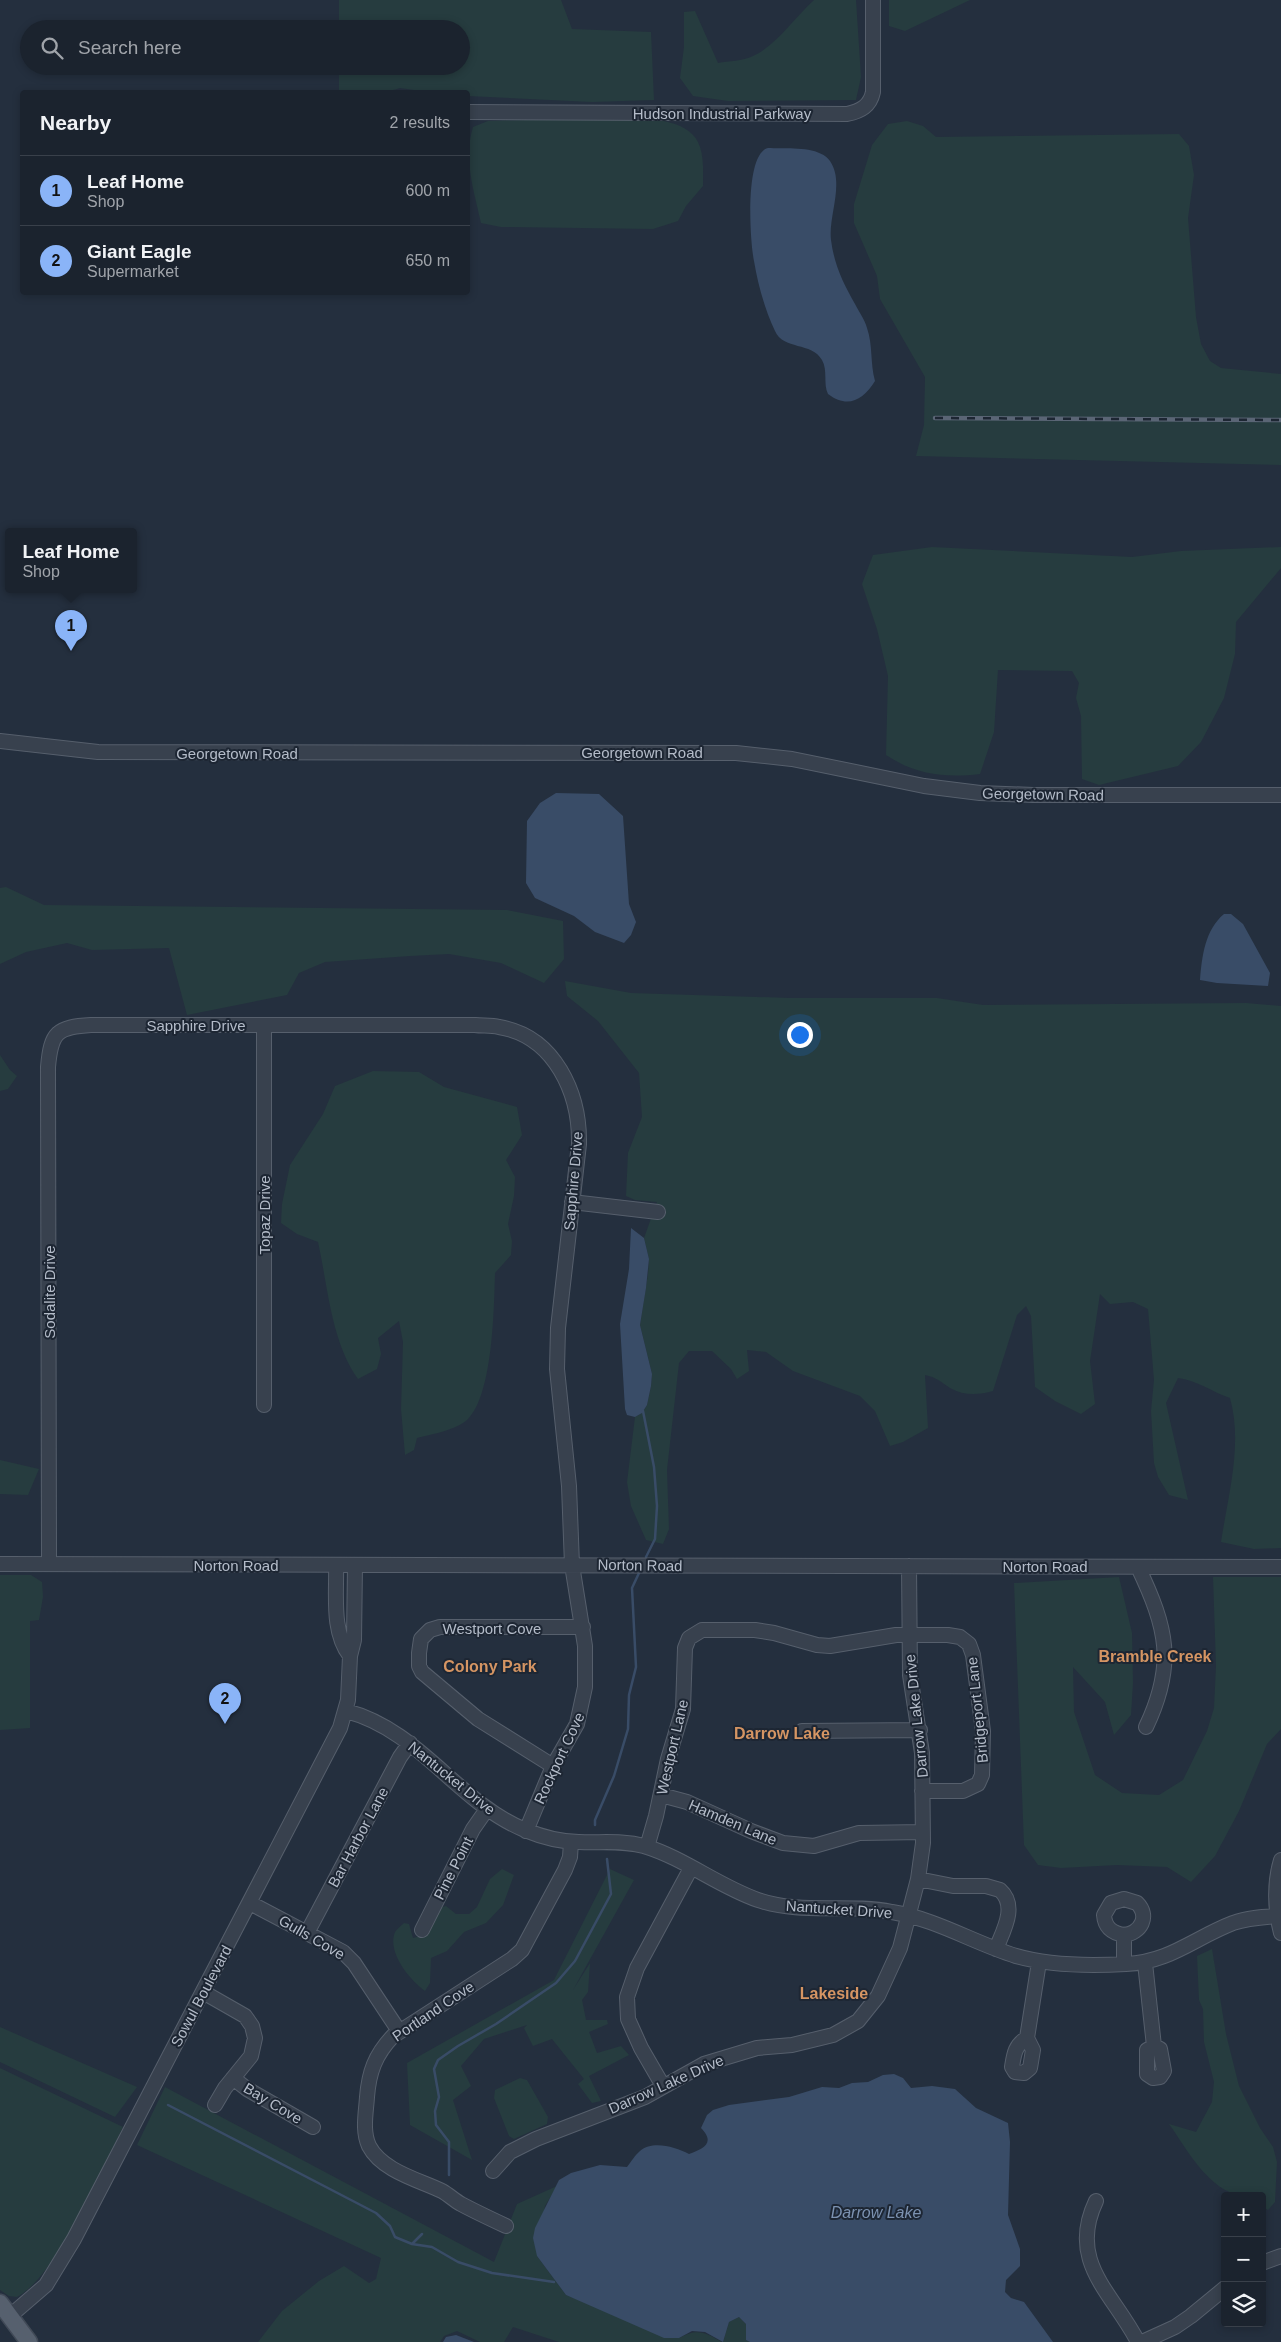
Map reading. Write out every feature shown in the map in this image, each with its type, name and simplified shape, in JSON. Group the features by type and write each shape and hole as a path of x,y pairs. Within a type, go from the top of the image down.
{"main road":[{"path":"0,2303 29,2342"}],"street":[{"name":"Hudson Industrial Parkway","path":"470,112 808,114 855,112 868,105 873,92 873,0"},
{"name":"Georgetown Road","path":"0,741 55,749 104,752 728,753 792,759 924,786 980,793 1033,795 1281,795"},
{"name":"Sapphire Drive","path":"66,1028 91,1025 475,1025 500,1027 523,1035 546,1052 557,1064 574,1097 579,1130 558,1328 557,1362 569,1486 572,1565"},
{"name":"Topaz Drive","path":"264,1025 264,1405"},
{"name":"Sodalite Drive","path":"49,1564 48,1067 51,1042 55,1035 66,1028"},
{"path":"572,1202 658,1212"},
{"name":"Norton Road","path":"0,1564 1281,1567"},
{"name":"Sowul Boulevard","path":"336,1565 339,1635 343,1647 350,1656"},
{"name":"Sowul Boulevard","path":"10,2316 36,2295 57,2269 334,1740 346,1711 350,1688 350,1656 354,1640 355,1565"},
{"name":"Rockport Cove","path":"526,1831 553,1766 574,1729 583,1705 585,1646 572,1565"},
{"name":"Darrow Lake Drive","path":"493,2171 510,2152 536,2139 645,2097 704,2064 739,2052 813,2042 833,2036 858,2021 878,1996 886,1983 900,1948 918,1879 923,1832 920,1730 910,1675 909,1566"},
{"path":"1138,1567 1161,1623 1165,1649 1161,1689 1146,1727"},
{"name":"Westport Cove","path":"553,1766 478,1719 426,1676 419,1666 419,1643 426,1632 440,1627 583,1628"},
{"name":"Westport Lane","path":"647,1847 682,1709 686,1643 693,1634 708,1630 774,1632 809,1644 830,1646 878,1637 909,1634"},
{"name":"Bridgeport Lane","path":"909,1634 954,1635 965,1640 971,1649 983,1731 982,1775 978,1784 968,1790 922,1791"},
{"name":"Nantucket Drive","path":"346,1711 384,1724 487,1808 526,1831 572,1842 618,1842 647,1847 740,1893 775,1905 815,1909 870,1909 909,1915 996,1949 1039,1962 1124,1964 1145,1963 1177,1952 1231,1924 1277,1916"},
{"path":"802,1731 920,1730"},
{"name":"Bar Harbor Lane","path":"307,1933 400,1757 410,1744"},
{"name":"Hamden Lane","path":"661,1795 688,1802 750,1831 783,1843 814,1846 859,1833 923,1832"},
{"name":"Pine Point","path":"422,1930 473,1829 487,1808"},
{"name":"Portland Cove","path":"506,2226 459,2203 447,2194 421,2183 383,2162 373,2153 367,2141 365,2128 369,2074 383,2046 399,2031 512,1959 522,1950 566,1870 572,1842"},
{"path":"1281,1860 1276,1885 1277,1916 1281,1932"},
{"path":"664,2086 640,2048 628,2019 627,1997 637,1968 691,1868"},
{"path":"918,1879 953,1886 986,1886 1000,1890 1008,1902 1008,1915 996,1949"},
{"name":"Gulls Cove","path":"250,1903 336,1948 354,1963 399,2031"},
{"path":"1124,1935 1124,1964"},
{"path":"1027,2038 1039,1962"},
{"path":"1145,1963 1154,2046"},
{"path":"203,1992 241,2012 249,2021 254,2032 251,2056 215,2106"},
{"name":"Bay Cove","path":"234,2078 247,2089 313,2127"},
{"path":"447,2194 462,2189"},
{"path":"1096,2201 1090,2213 1086,2246 1090,2265 1138,2342"},
{"path":"1266,2262 1281,2256"},
{"path":"1142,2342 1184,2322 1221,2291"}],"green space":[{"path":"339,0 561,0 572,29 651,32 654,100 592,102 470,96 470,90 414,90 400,88 394,90 339,90 339,75 470,75 470,20 339,20"},
{"path":"814,0 856,0 861,77 856,100 728,101 693,96 680,78 684,47 684,12 695,11 718,63 744,59 761,51 770,45"},
{"path":"889,0 970,0 905,31 889,26"},
{"path":"637,118 669,122 683,127 694,135 701,152 703,186 686,206 678,221 653,229 501,227 481,223 470,169 470,139 473,127 488,121"},
{"path":"907,121 923,126 936,137 1179,134 1189,146 1194,175 1188,218 1196,317 1201,344 1210,361 1221,368 1281,374 1281,465 916,456 924,425 925,377 880,299 877,276 854,223 854,204 872,145 888,124"},
{"path":"932,547 1132,557 1181,551 1281,547 1281,568 1236,622 1235,654 1224,698 1201,742 1178,766 1099,785 1082,779 1081,716 1076,698 1079,683 1072,671 998,670 994,732 980,774 955,776 931,774 908,767 886,755 888,676 877,629 862,584 873,555"},
{"path":"6,887 44,905 507,910 563,921 564,959 544,983 501,963 449,954 325,962 299,973 287,995 187,1015 169,948 92,950 67,943 26,952 0,964 0,888"},
{"path":"565,981 631,993 790,998 937,998 983,1005 1246,1003 1281,1006 1281,1548 1254,1549 1221,1542 1235,1452 1234,1416 1230,1398 1192,1381 1178,1378 1166,1403 1188,1500 1169,1495 1158,1477 1154,1463 1151,1411 1154,1380 1148,1309 1133,1302 1110,1304 1100,1294 1090,1361 1095,1404 1081,1414 1055,1401 1035,1387 1031,1316 1026,1306 1017,1315 993,1391 966,1394 925,1375 928,1428 903,1442 890,1446 875,1411 860,1396 793,1371 766,1352 747,1350 749,1371 737,1379 731,1369 712,1351 689,1351 679,1363 667,1470 669,1529 663,1544 646,1540 631,1506 627,1482 635,1417 642,1413 647,1405 652,1374 640,1325 649,1259 644,1238 657,1202 635,1200 626,1196 628,1153 642,1117 639,1073 598,1021 567,996"},
{"path":"0,1055 10,1070 17,1076 8,1089 0,1091"},
{"path":"373,1071 419,1072 444,1087 517,1107 522,1135 506,1160 515,1177 514,1196 508,1224 512,1241 511,1255 495,1273 493,1328 483,1390 476,1407 468,1419 451,1429 417,1438 414,1450 405,1455 401,1409 403,1342 399,1321 378,1338 381,1354 377,1369 358,1379 349,1364 336,1331 318,1242 297,1234 281,1223 282,1204 290,1165 323,1114 335,1086"},
{"path":"0,1460 39,1469 28,1495 0,1494"},
{"path":"0,1575 31,1575 42,1582 43,1597 39,1620 30,1621 30,1728 0,1730"},
{"path":"1119,1577 1132,1633 1133,1683 1131,1715 1114,1735 1105,1702 1073,1667 1074,1712 1095,1775 1122,1793 1159,1795 1183,1780 1207,1731 1214,1708 1216,1666 1213,1577 1281,1577 1281,1729 1267,1744 1239,1811 1215,1856 1191,1882 1167,1867 1117,1865 1061,1868 1038,1865 1024,1845 1014,1583"},
{"path":"502,1869 514,1875 503,1905 486,1923 464,1932 447,1951 431,1958 430,1983 425,1991 407,1974 398,1959 393,1943 395,1932 404,1923 409,1924 413,1938 428,1934 438,1908 446,1906 456,1914 469,1914 477,1907 490,1879"},
{"path":"610,1869 634,1880 573,1990 590,1963 588,1992 582,2000 586,2020 607,2020 608,2024 589,2032 597,2053 621,2046 629,2055 589,2076 601,2101 592,2103 578,2084 584,2079 552,2039 533,2046 524,2028 527,2025 484,2039 461,2066 471,2086 453,2100 472,2160 410,2125 407,2063 554,1980"},
{"path":"1212,1949 1226,2034 1239,2086 1260,2128 1273,2147 1277,2162 1275,2202 1268,2210 1266,2209 1266,2192 1231,2192 1209,2178 1169,2124 1196,2132 1212,2102 1214,2082 1204,2042 1203,2009 1199,2000 1197,1956"},
{"path":"0,2027 137,2087 115,2117 0,2062"},
{"path":"0,2068 123,2127 91,2194 63,2245 32,2285 17,2297 9,2296 0,2290"},
{"path":"520,2078 527,2080 548,2117 547,2124 514,2139 509,2136 494,2098 495,2090"},
{"path":"165,2087 494,2262 517,2204 557,2186 545,2206 537,2256 566,2295 679,2338 691,2333 701,2332 722,2342 559,2342 513,2327 504,2342 480,2342 457,2331 444,2336 440,2342 258,2342 282,2311 319,2281 344,2266 369,2283 376,2279 381,2258 137,2145"},
{"path":"739,2317 746,2324 746,2340 750,2342 723,2342 729,2322"}],"water":[{"path":"768,148 801,149 818,152 830,161 834,170 836,189 831,231 832,249 843,281 869,334 875,381 865,393 854,400 842,401 828,394 825,368 822,360 812,351 791,344 779,337 771,323 765,306 752,251 750,200 755,166 760,154"},
{"path":"556,793 599,794 623,816 629,904 636,922 631,935 624,943 595,932 574,916 535,898 526,883 527,821 540,803"},
{"path":"1224,914 1231,914 1243,924 1270,973 1268,986 1200,980 1206,944 1213,928"},
{"path":"631,1228 644,1238 649,1259 640,1325 652,1374 647,1405 642,1413 635,1417 627,1415 625,1409 620,1324 629,1269"},
{"name":"Darrow Lake","path":"894,2074 903,2078 911,2088 932,2086 955,2089 976,2108 1008,2123 1010,2142 1008,2215 1020,2249 1020,2266 1006,2280 1005,2292 1011,2298 1024,2302 1053,2342 750,2342 746,2340 746,2324 739,2317 729,2322 723,2342 705,2332 692,2331 679,2338 664,2338 566,2295 537,2256 533,2238 535,2228 559,2180 571,2173 600,2165 627,2167 640,2151 651,2146 671,2147 689,2154 694,2152 706,2145 707,2138 701,2128 707,2115 713,2110 729,2105 789,2097 822,2087 839,2088 852,2083 868,2082 883,2075"},
{"path":"456,2335 474,2342 443,2342 446,2337"}],"waterway":[{"path":"643,1411 654,1467 657,1506 655,1539 646,1557"},
{"path":"595,1825 595,1820 614,1776 628,1729 629,1695 636,1667 632,1588 639,1573"},
{"path":"449,2175 449,2142 436,2125 435,2111 439,2097 434,2069 438,2060 496,2024 556,1983 575,1961 611,1894 607,1859"},
{"path":"168,2105 376,2213 390,2226 395,2237 412,2244 432,2247 458,2262 492,2273 554,2282"},
{"path":"412,2244 422,2234"}],"railway":[{"path":"935,418 1281,420"}],"place":[{"name":"Leaf Home","path":"71,651"},
{"name":"Giant Eagle","path":"225,1724"}],"district":[{"name":"Bramble Creek","path":"1155,1656"},
{"name":"Colony Park","path":"490,1666"},
{"name":"Darrow Lake","path":"782,1733"},
{"name":"Lakeside","path":"834,1993"}]}
